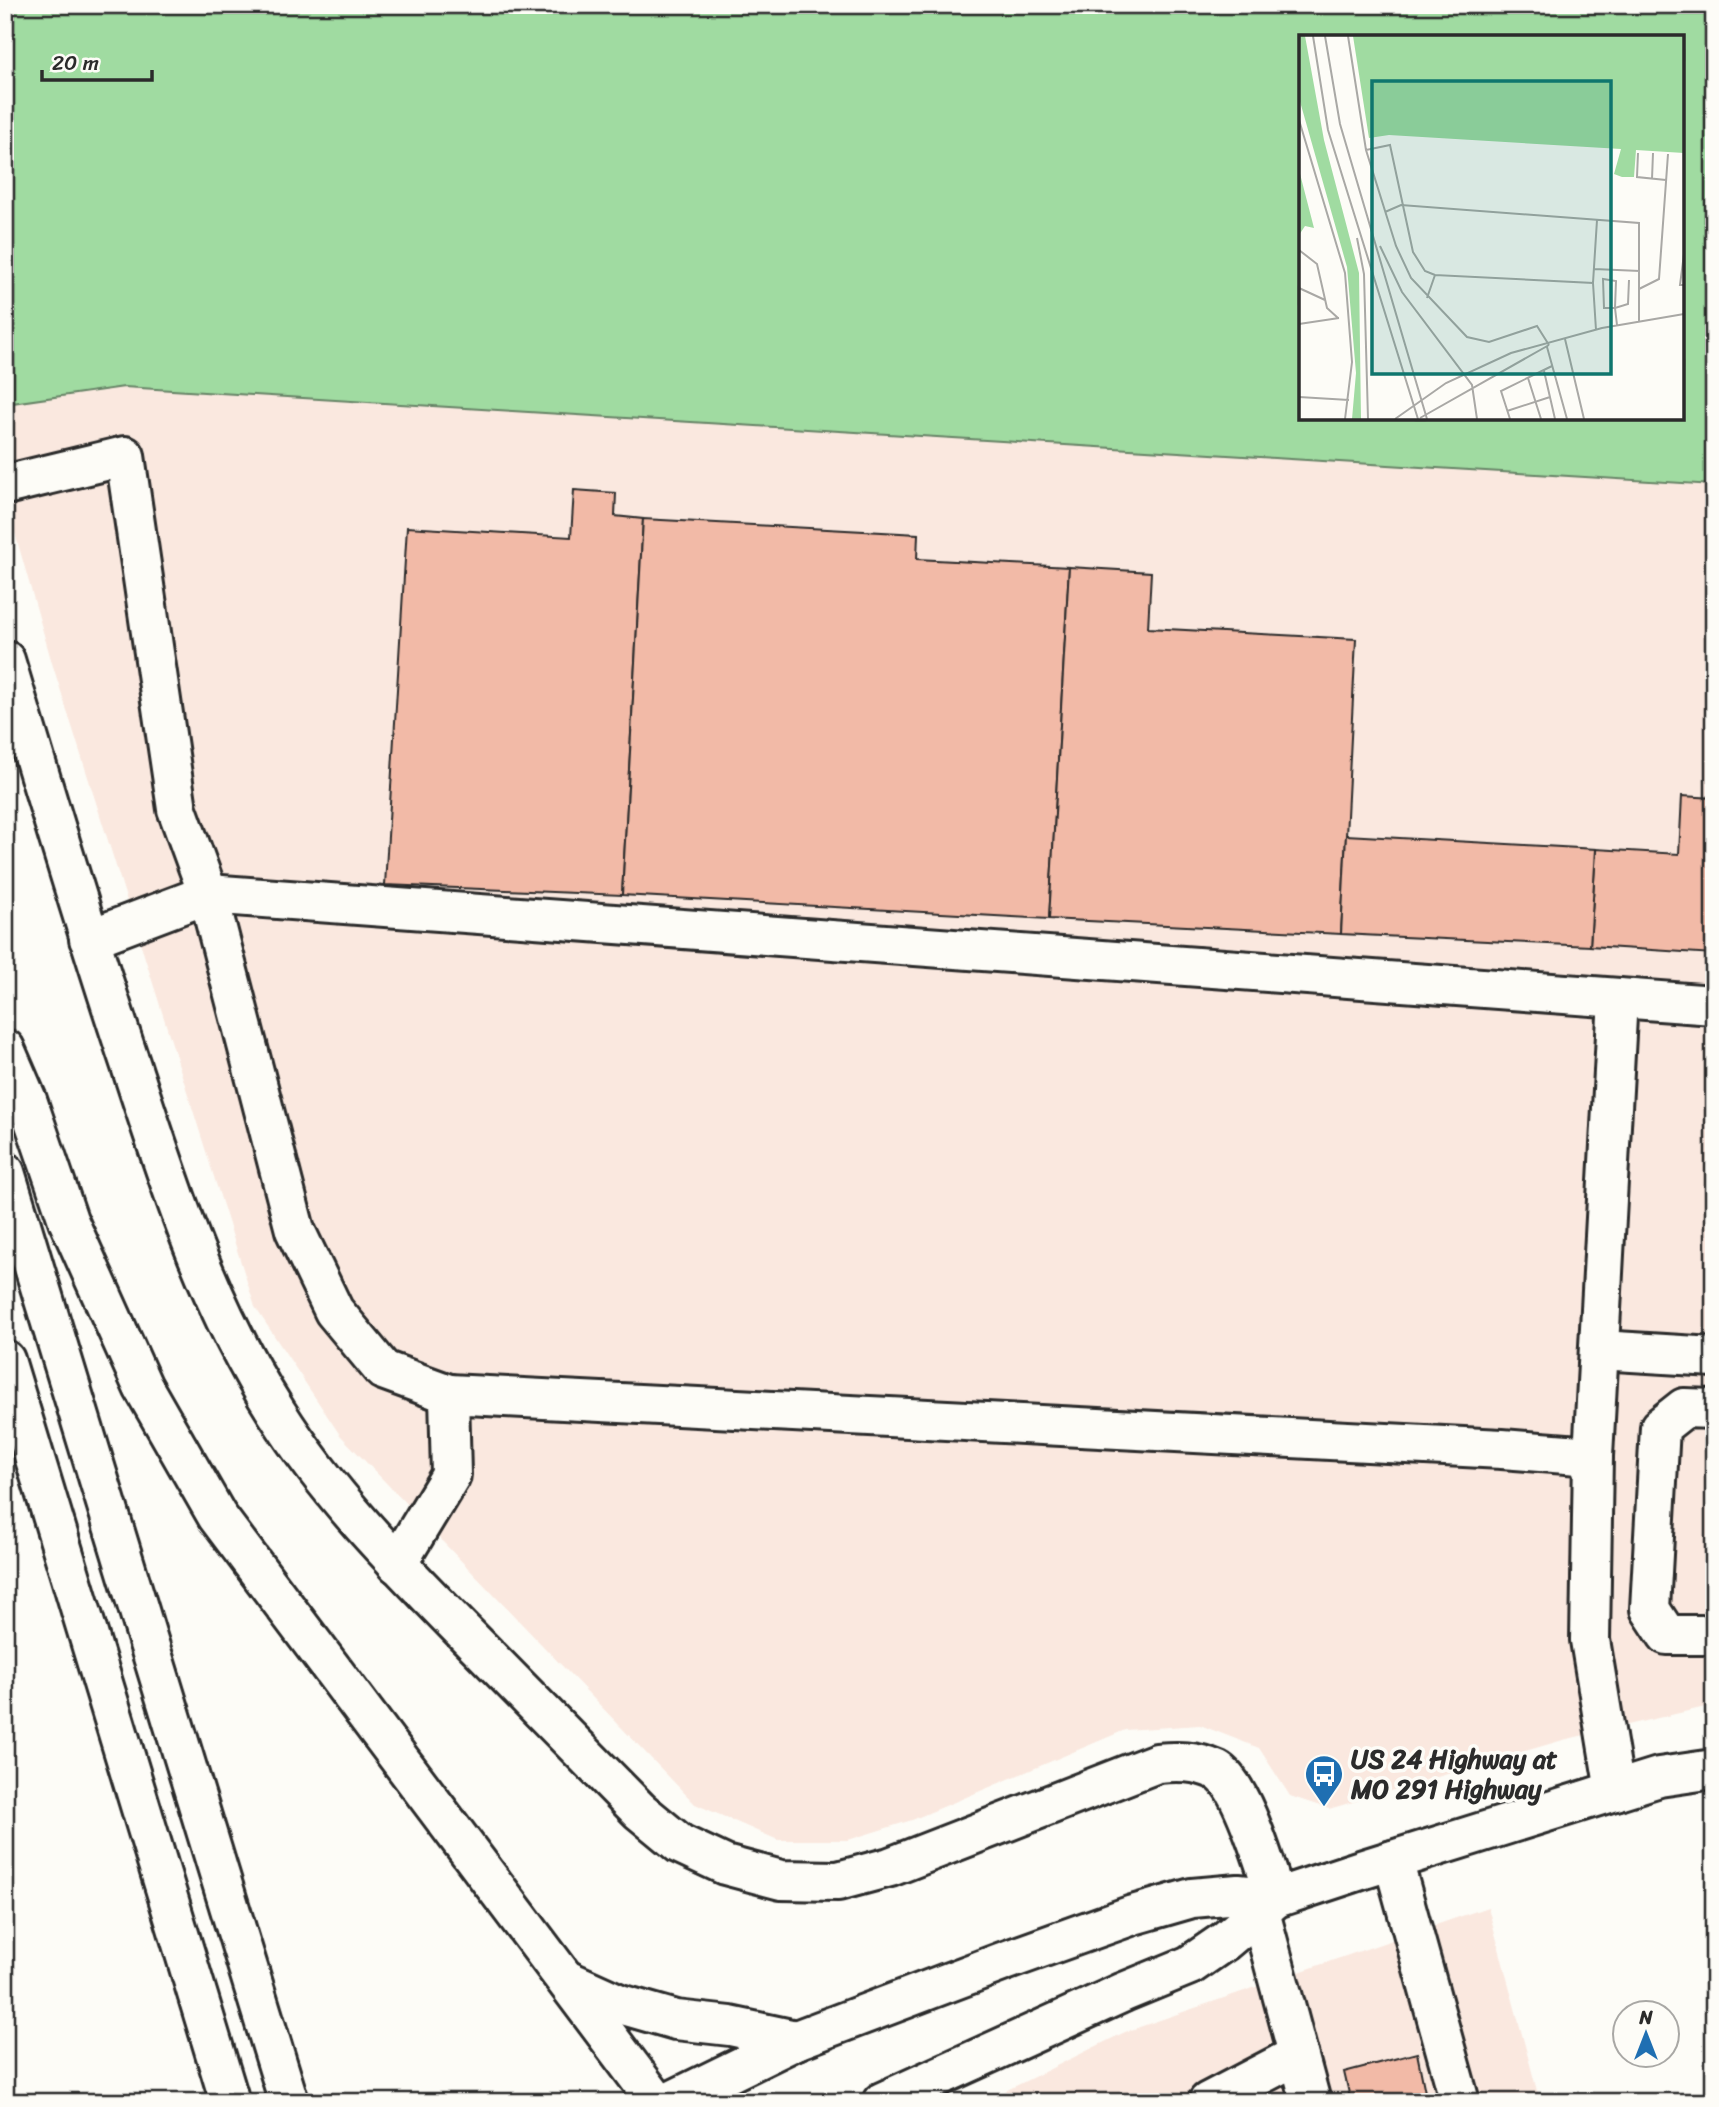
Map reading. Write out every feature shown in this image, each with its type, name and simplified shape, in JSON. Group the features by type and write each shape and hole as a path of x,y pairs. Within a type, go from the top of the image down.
{"main road":[{"path":"5,485 125,456 177,809 208,894 295,1230 334,1311 383,1370 449,1394 1593,1456"},
{"path":"5,660 89,939 169,1185 199,1264 239,1351 278,1416 323,1479 397,1564 640,1811 680,1844 725,1866 781,1880 838,1881 890,1867 1157,1763 1188,1761 1219,1771 1244,1804 1268,1905 1298,2055 1311,2102"},
{"path":"89,939 208,894 1714,1005"},
{"path":"1615,1791 1590,1640 1593,1456 1618,998"},
{"path":"5,1049 27,1100 68,1220 143,1387 217,1516 657,2102"},
{"path":"5,1172 289,2102"},
{"path":"1599,1350 1714,1357"},
{"path":"5,1360 230,2102"},
{"path":"397,1564 451,1475 449,1394"},
{"path":"1714,1409 1684,1408 1660,1427 1650,1609 1667,1635 1714,1635"},
{"path":"882,2102 1124,1992 1190,1965 1268,1905 1393,1860 1659,1777 1714,1769"},
{"path":"1393,1860 1460,2102"},
{"path":"669,2102 796,2040 1133,1915 1192,1898 1238,1894 1268,1905"},
{"path":"565,1979 620,2004 676,2020 730,2026 796,2040"},
{"path":"1228,2097 1298,2055"}],"shaded area":[{"path":"124,387 1714,485 1714,1705 1563,1740 1329,1809 1290,1796 1259,1748 1200,1725 1125,1730 912,1820 848,1840 778,1840 695,1804 340,1435 255,1307 52,663 5,498 5,404"},
{"path":"1488,1907 1540,2102 983,2102 1125,2032"}],"green space":[{"path":"5,5 1714,5 1714,485 124,387 5,404"}],"building":[{"path":"574,490 616,493 615,516 643,519 622,895 385,885 407,527 571,537"},
{"path":"643,519 918,534 917,559 1069,567 1049,919 622,895"},
{"path":"1069,567 1151,572 1148,628 1356,639 1341,934 1049,919"},
{"path":"1682,796 1714,798 1714,954 1590,946 1596,849 1679,854"},
{"path":"1346,835 1596,849 1590,946 1341,934"},
{"path":"1417,2053 1427,2102 1351,2102 1344,2072"}],"place":[{"name":"US 24 Highway at MO 291 Highway","path":"1324,1808"}]}
